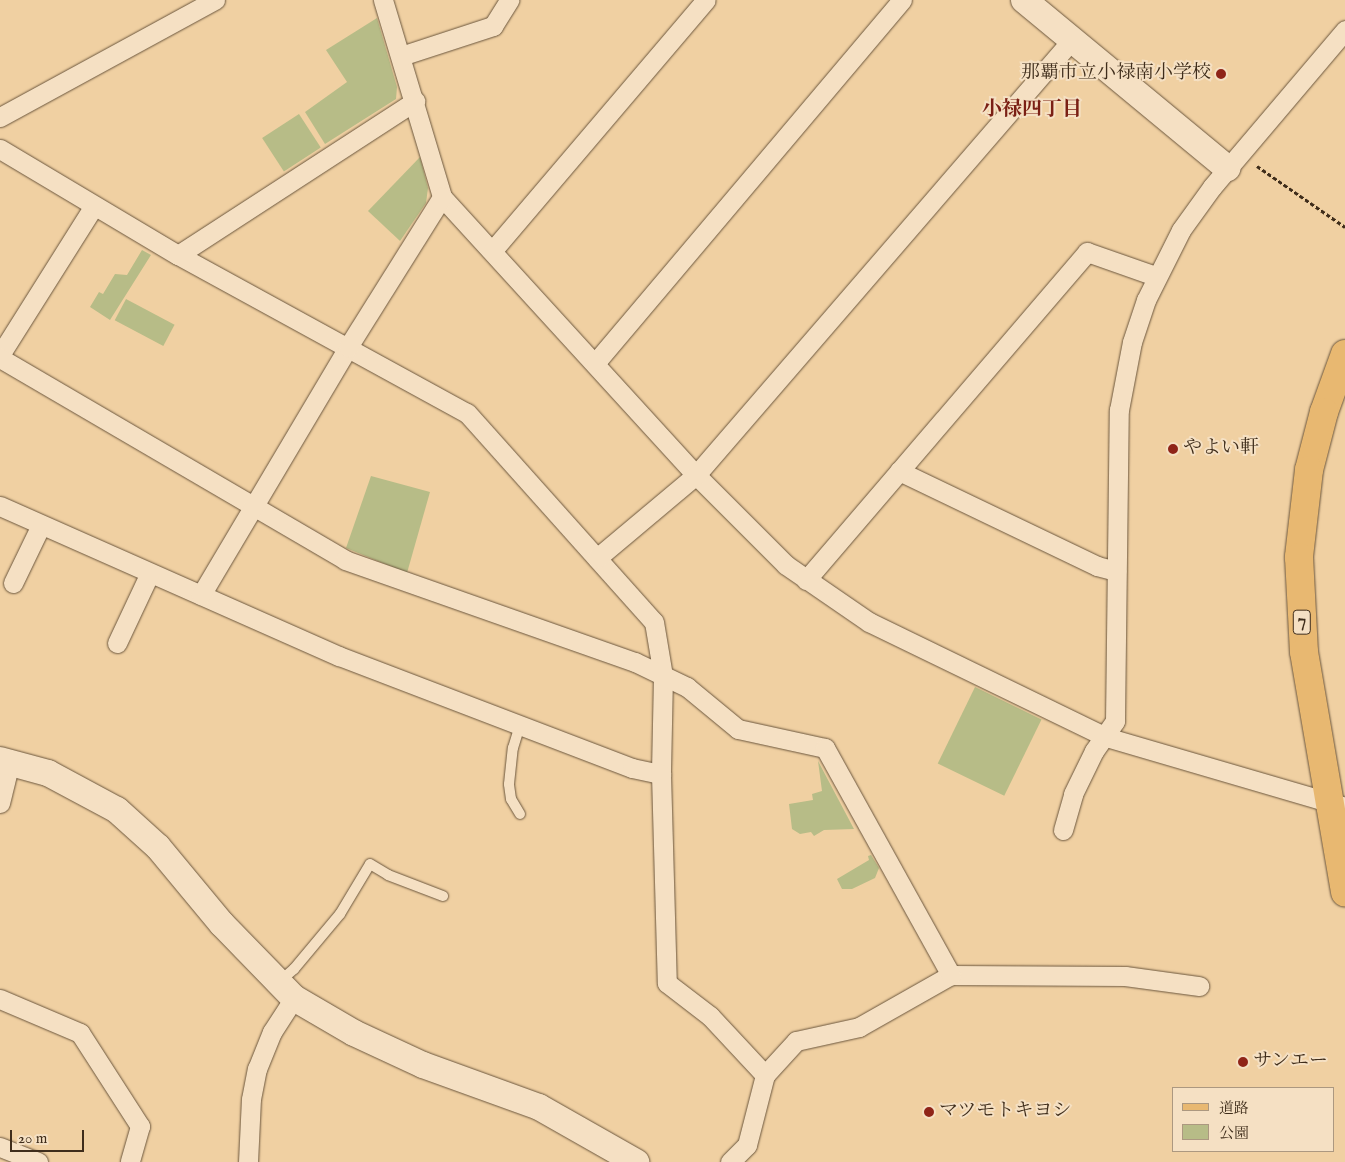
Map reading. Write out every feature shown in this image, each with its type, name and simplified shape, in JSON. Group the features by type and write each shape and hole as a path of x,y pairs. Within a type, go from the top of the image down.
{"main road":[{"name":"7","path":"1345,354 1333,383 1314,448 1299,557 1304,652 1336,804 1345,892"}],"street":[{"path":"0,117 214,0"},
{"path":"383,0 442,197 494,250 696,475 786,565 869,622 1106,737 1336,804"},
{"path":"401,56 493,26 509,0"},
{"path":"494,250 706,0"},
{"path":"596,362 902,0"},
{"path":"1024,0 1070,42 1233,161"},
{"path":"1063,830 1073,794 1094,751 1106,737 1115,721 1119,410 1132,342 1155,276 1182,230 1233,161 1345,30"},
{"path":"597,558 696,475 1070,42"},
{"path":"178,255 414,101"},
{"path":"0,149 178,255 467,413 654,622 663,676 661,774 667,983 710,1016 766,1075"},
{"path":"201,596 348,347 442,197"},
{"path":"0,354 94,206"},
{"path":"806,580 1087,252 1155,276"},
{"path":"0,358 254,509 346,560 626,659 687,687 738,729 825,748 951,975"},
{"path":"899,470 1097,566 1116,571"},
{"path":"0,506 339,656 632,768 661,774"},
{"path":"13,583 41,525"},
{"path":"117,643 150,573"},
{"path":"0,803 5,761 48,773 117,810 158,847 215,916 286,990 354,1033 423,1065 539,1107 636,1162"},
{"path":"730,1162 747,1145 766,1075 796,1042 859,1027 951,975 1124,976 1199,986"},
{"path":"248,1162 255,1077 286,990"},
{"path":"0,999 80,1033 140,1126 130,1162"},
{"path":"0,1147 38,1162"}],"lane":[{"path":"520,725 512,748 509,784 511,799 520,814"},
{"path":"286,990 294,969 340,914 370,864 388,875 443,896"}],"path":[{"path":"1233,161 1345,227"}],"green space":[{"path":"377,18 397,87 396,99 325,144 305,112 347,82 326,50"},
{"path":"299,114 321,148 284,172 262,138"},
{"path":"420,157 428,188 426,203 400,241 368,211"},
{"path":"142,250 151,255 110,320 90,307 99,292 103,294 115,274 127,275"},
{"path":"126,299 175,325 163,346 115,320"},
{"path":"371,476 430,492 407,573 346,548"},
{"path":"975,687 1042,719 1004,796 938,763"},
{"path":"818,761 854,829 824,830 814,836 811,832 800,834 792,829 789,804 813,800 812,794 822,791"},
{"path":"871,855 879,868 875,878 852,889 842,889 837,879 869,860 868,856"}],"place":[{"name":"那覇市立小禄南小学校","path":"1221,74"},
{"name":"やよい軒","path":"1173,449"},
{"name":"サンエー","path":"1243,1062"},
{"name":"マツモトキヨシ","path":"929,1112"}],"district":[{"name":"小禄四丁目","path":"1032,109"}]}
